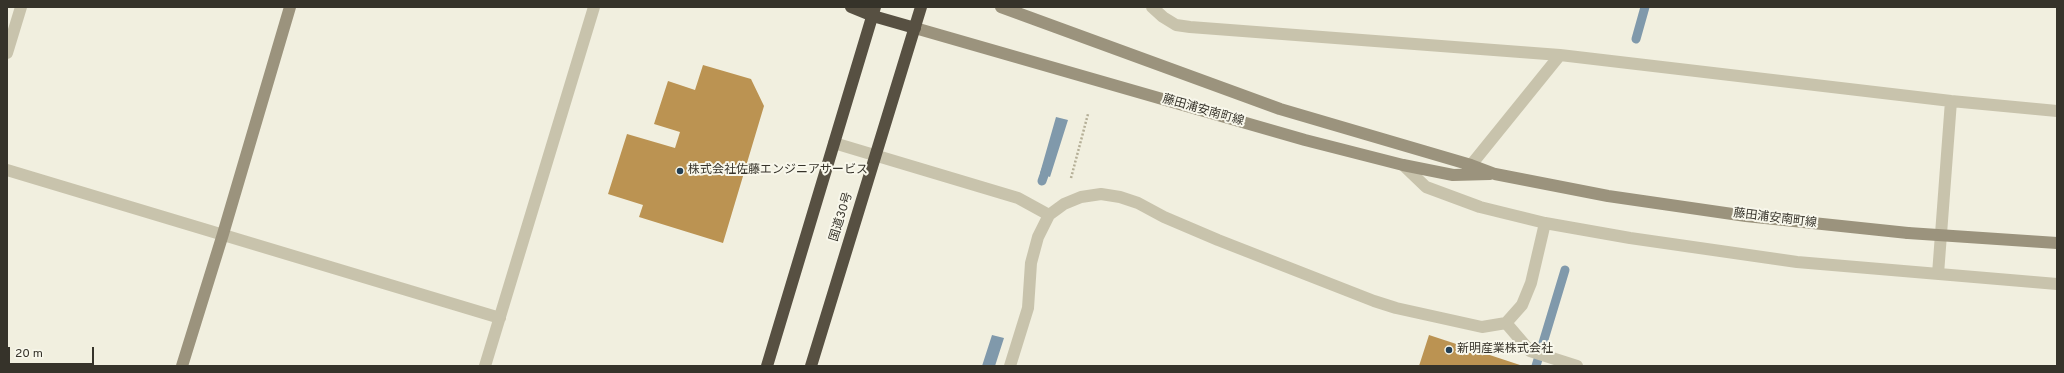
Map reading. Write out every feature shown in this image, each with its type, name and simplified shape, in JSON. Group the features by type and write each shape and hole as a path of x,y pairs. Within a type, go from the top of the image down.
{"highway":[{"path":"851,7 874,11 915,28"},
{"name":"国道30号","path":"811,366 921,7"},
{"path":"767,366 874,11"}],"street":[{"path":"7,53 21,7"},
{"path":"182,366 223,234 290,7"},
{"path":"485,366 594,7"},
{"name":"藤田浦安南町線","path":"1001,7 1280,109 1471,165 1495,174 1608,196 1746,216 1908,233 2057,243"},
{"path":"1152,7 1163,17 1176,25 1190,28 1560,54 1951,101 2057,111"},
{"name":"藤田浦安南町線","path":"915,28 1305,140 1403,166 1453,175 1495,174"},
{"path":"1471,165 1560,54"},
{"path":"1938,274 1951,101"},
{"path":"834,143 1018,198 1049,215"},
{"path":"1403,166 1426,187 1480,207 1545,223 1630,238 1797,262 2057,284"},
{"path":"7,170 500,318"},
{"path":"1010,366 1028,308 1031,263 1038,237 1049,215 1064,204 1081,198 1101,194 1120,197 1138,203 1164,217 1253,255 1396,308 1482,327 1506,323 1522,305 1531,283 1545,223"},
{"path":"1506,323 1530,351 1577,366"}],"path":[{"path":"1064,204 1088,114"}],"water":[{"path":"1056,117 1068,120 1050,177 1040,173"},
{"path":"992,335 1004,338 995,366 982,366"}],"building":[{"name":"株式会社佐藤エンジニアサービス","path":"703,65 751,79 764,106 723,243 639,217 643,205 608,194 627,134 675,148 680,132 654,124 668,81 695,90"},
{"name":"新明産業株式会社","path":"1429,335 1520,365 1520,366 1419,366"}],"waterway":[{"path":"1636,39 1645,7"},
{"path":"1042,181 1048,164"},
{"path":"1536,366 1565,270"}],"place":[{"name":"株式会社佐藤エンジニアサービス","path":"680,171"},
{"name":"新明産業株式会社","path":"1449,350"}]}
